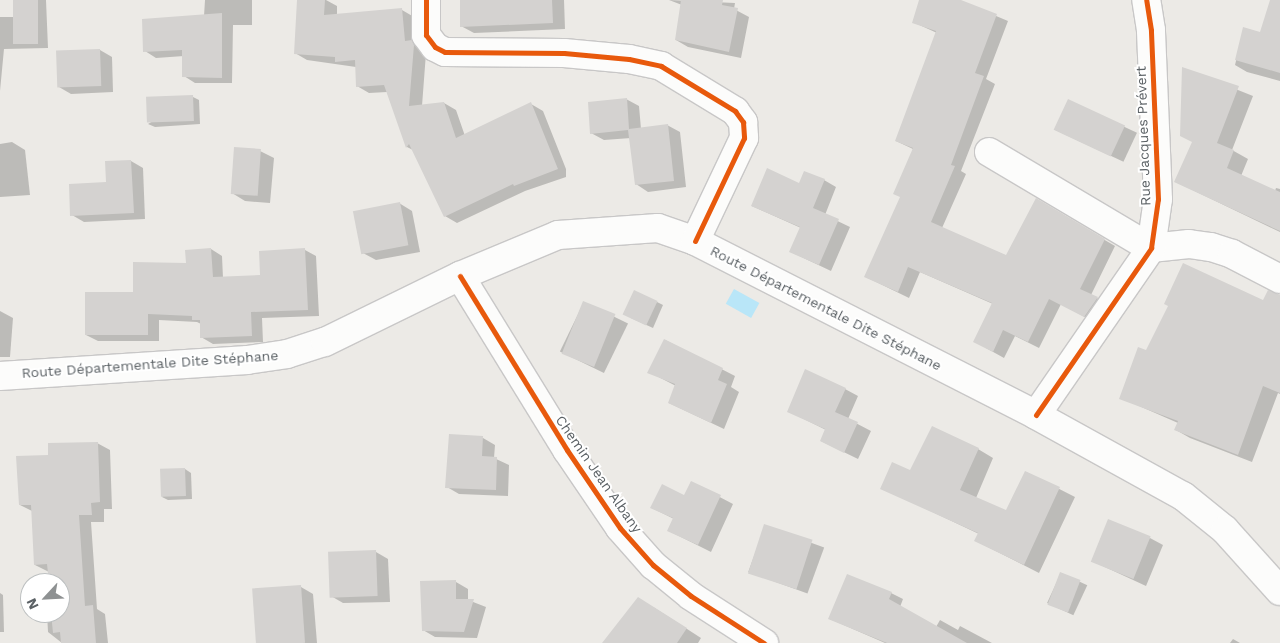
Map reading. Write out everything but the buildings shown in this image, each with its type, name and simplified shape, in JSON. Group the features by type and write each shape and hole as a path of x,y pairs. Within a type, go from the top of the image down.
{"street":[{"path":"426,0 426,35 435,47 445,52 564,53 629,59 661,66 735,111 742,122 744,138 695,241"},
{"name":"Rue Jacques Prévert","path":"1036,414 1151,248 1158,199 1151,30 1146,0"},
{"path":"990,152 1151,248 1189,244 1211,247 1232,254 1280,279"},
{"name":"Route Départementale Dite Stéphane","path":"0,376 247,360 287,354 325,342 460,276 558,235 658,228 695,241 1036,414 1183,496 1226,530 1280,591"},
{"name":"Chemin Jean Albany","path":"460,276 566,450 620,528 653,565 691,596 764,643"}],"water":[{"path":"734,289 759,303 751,318 726,304"}],"cycle path":[{"path":"426,0 426,35 435,47 445,52 564,53 629,59 661,66 735,111 743,122 744,138 695,241"},
{"path":"1036,415 1151,248 1158,199 1151,30 1146,0"},
{"path":"460,276 567,450 620,528 653,565 691,596 764,643"}]}
